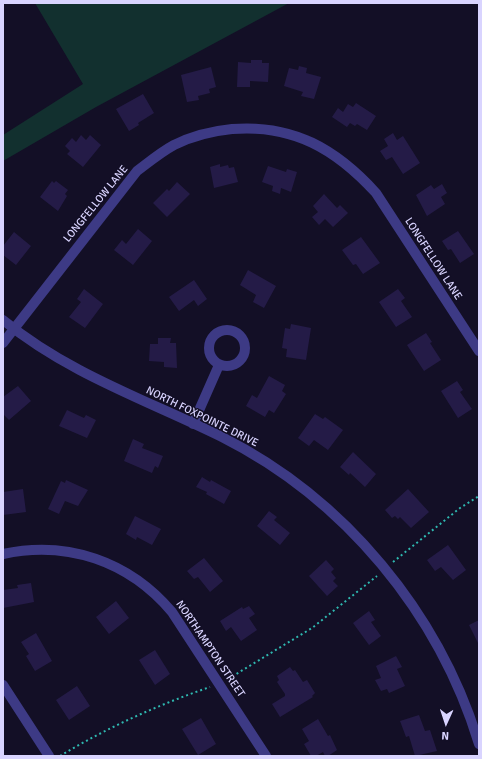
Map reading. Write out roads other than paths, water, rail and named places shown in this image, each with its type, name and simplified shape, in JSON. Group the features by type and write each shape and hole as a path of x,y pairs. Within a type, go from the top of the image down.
{"street":[{"name":"LONGFELLOW LANE","path":"3,343 137,171 157,155 194,136 220,130 249,128 274,130 301,137 323,147 344,161 361,176 376,193 479,351"},
{"name":"NORTH FOXPOINTE DRIVE","path":"3,320 70,366 251,453 295,482 332,513 373,554 414,607 444,656 467,709 479,744"},
{"path":"193,424 219,365"},
{"name":"NORTHAMPTON STREET","path":"3,554 21,550 46,549 81,553 110,563 145,584 172,612 266,756"},
{"path":"3,685 49,756"}]}
